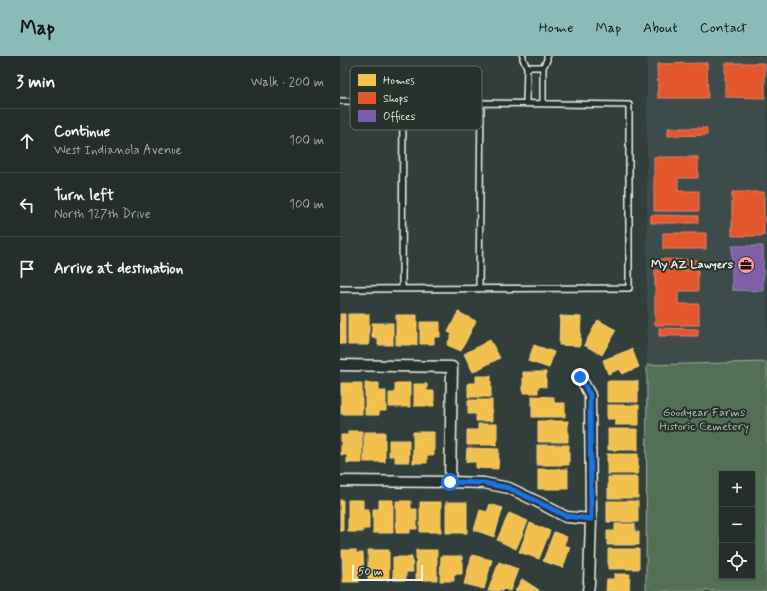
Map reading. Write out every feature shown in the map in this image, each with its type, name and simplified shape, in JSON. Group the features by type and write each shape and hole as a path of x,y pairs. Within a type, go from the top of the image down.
{"street":[{"path":"340,365 452,367 450,482"},
{"path":"580,377 590,395 591,519 588,591"},
{"path":"340,481 484,483 509,488 566,516 591,519"}],"lane":[{"path":"523,56 523,60 527,67 526,103"},
{"path":"543,104 543,67 547,60 547,56"},
{"path":"527,67 543,67"},
{"path":"340,101 350,101"},
{"path":"340,289 628,288 629,105 482,103"},
{"path":"402,289 403,130"},
{"path":"479,289 481,130"}],"shaded area":[{"path":"647,56 767,56 767,362 647,365"}],"green space":[{"name":"Goodyear Farms Historic Cemetery","path":"767,362 767,591 646,591 647,365"}],"building: Homes":[{"path":"458,312 476,321 461,351 447,345 452,334 448,332"},
{"path":"340,314 345,314 345,344 340,344"},
{"path":"348,314 369,314 369,345 348,345"},
{"path":"396,315 417,315 417,345 396,345"},
{"path":"560,316 581,317 580,346 559,345"},
{"path":"598,320 616,330 602,355 584,345"},
{"path":"420,322 440,322 440,337 434,337 434,344 420,344"},
{"path":"372,323 393,323 393,345 378,345 378,338 372,338"},
{"path":"490,340 500,358 473,372 464,354"},
{"path":"534,345 554,352 549,368 528,361"},
{"path":"632,349 639,367 622,374 620,369 608,374 603,360"},
{"path":"523,372 546,372 546,387 538,386 538,393 523,393"},
{"path":"476,376 491,376 491,397 468,397 468,383 476,383"},
{"path":"607,381 638,381 638,402 607,402"},
{"path":"341,383 362,383 362,414 341,414"},
{"path":"365,383 379,383 379,391 386,391 386,411 379,411 379,415 365,415"},
{"path":"395,383 410,383 410,407 389,407 389,393 395,393"},
{"path":"414,384 427,384 427,391 434,391 434,406 414,406"},
{"path":"532,396 554,397 554,403 565,403 565,417 532,417"},
{"path":"468,400 492,400 492,421 476,421 476,414 468,414"},
{"path":"607,405 639,405 639,425 615,425 615,419 607,419"},
{"path":"538,421 568,421 568,442 538,442"},
{"path":"478,424 497,424 497,445 467,445 467,430 478,430"},
{"path":"608,429 638,429 638,450 608,450"},
{"path":"348,431 362,431 362,463 347,463 347,455 341,455 341,435 348,435"},
{"path":"364,432 385,432 385,462 364,462"},
{"path":"413,432 434,432 434,455 427,455 427,463 413,463"},
{"path":"389,440 409,440 409,462 395,462 395,456 389,456"},
{"path":"537,445 569,445 569,465 537,465"},
{"path":"467,448 499,449 498,469 476,468 476,462 466,462"},
{"path":"607,454 638,454 638,474 607,474"},
{"path":"538,469 568,469 568,489 538,489"},
{"path":"608,477 638,477 638,498 608,498"},
{"path":"340,500 343,500 343,531 340,531"},
{"path":"348,500 363,500 363,509 369,509 369,529 363,529 363,532 348,532"},
{"path":"379,500 393,500 393,533 373,533 373,509 379,509"},
{"path":"396,501 411,501 411,509 417,509 417,529 410,529 410,533 396,533"},
{"path":"607,501 638,501 638,522 607,522"},
{"path":"420,502 441,502 441,532 420,532"},
{"path":"446,502 467,502 467,533 446,533"},
{"path":"490,504 503,508 494,537 474,530 480,510 487,512"},
{"path":"509,513 528,521 516,549 497,540"},
{"path":"530,523 550,531 539,559 519,552"},
{"path":"615,524 635,524 635,532 639,532 639,545 607,545 607,531 615,531"},
{"path":"554,532 567,537 564,545 570,547 563,568 543,561"},
{"path":"608,549 639,549 639,569 608,569"},
{"path":"342,550 356,550 356,553 363,553 364,573 359,573 359,582 343,582"},
{"path":"368,550 389,550 389,580 368,580"},
{"path":"416,550 437,550 437,580 416,580"},
{"path":"472,555 492,560 484,589 464,584"},
{"path":"441,556 462,556 462,574 454,574 454,581 440,581"},
{"path":"393,557 412,557 413,572 406,572 406,580 393,580"},
{"path":"499,562 518,569 510,591 503,589 502,591 488,591"},
{"path":"614,574 630,574 629,591 606,591 607,579 614,579"},
{"path":"522,579 539,590 539,591 515,591"}],"building: Shops":[{"path":"707,63 708,98 658,98 657,64"},
{"path":"725,63 765,63 765,98 725,97"},
{"path":"668,128 707,128 707,135 668,136"},
{"path":"654,157 698,157 698,178 678,178 678,191 699,191 699,211 654,211"},
{"path":"732,192 764,192 764,236 732,236"},
{"path":"651,215 698,216 698,223 651,223"},
{"path":"663,233 706,233 706,249 663,249"},
{"path":"659,259 698,260 698,268 659,267"},
{"path":"655,270 698,270 698,291 678,291 678,304 699,304 699,325 655,325"},
{"path":"659,328 698,329 698,336 659,336"}],"building: Offices":[{"path":"732,246 763,246 763,291 732,290"}],"place":[{"name":"My AZ Lawyers","path":"746,265"}],"route":[{"path":"450,482 484,483 509,488 566,516 591,519 590,395 580,377"}]}
